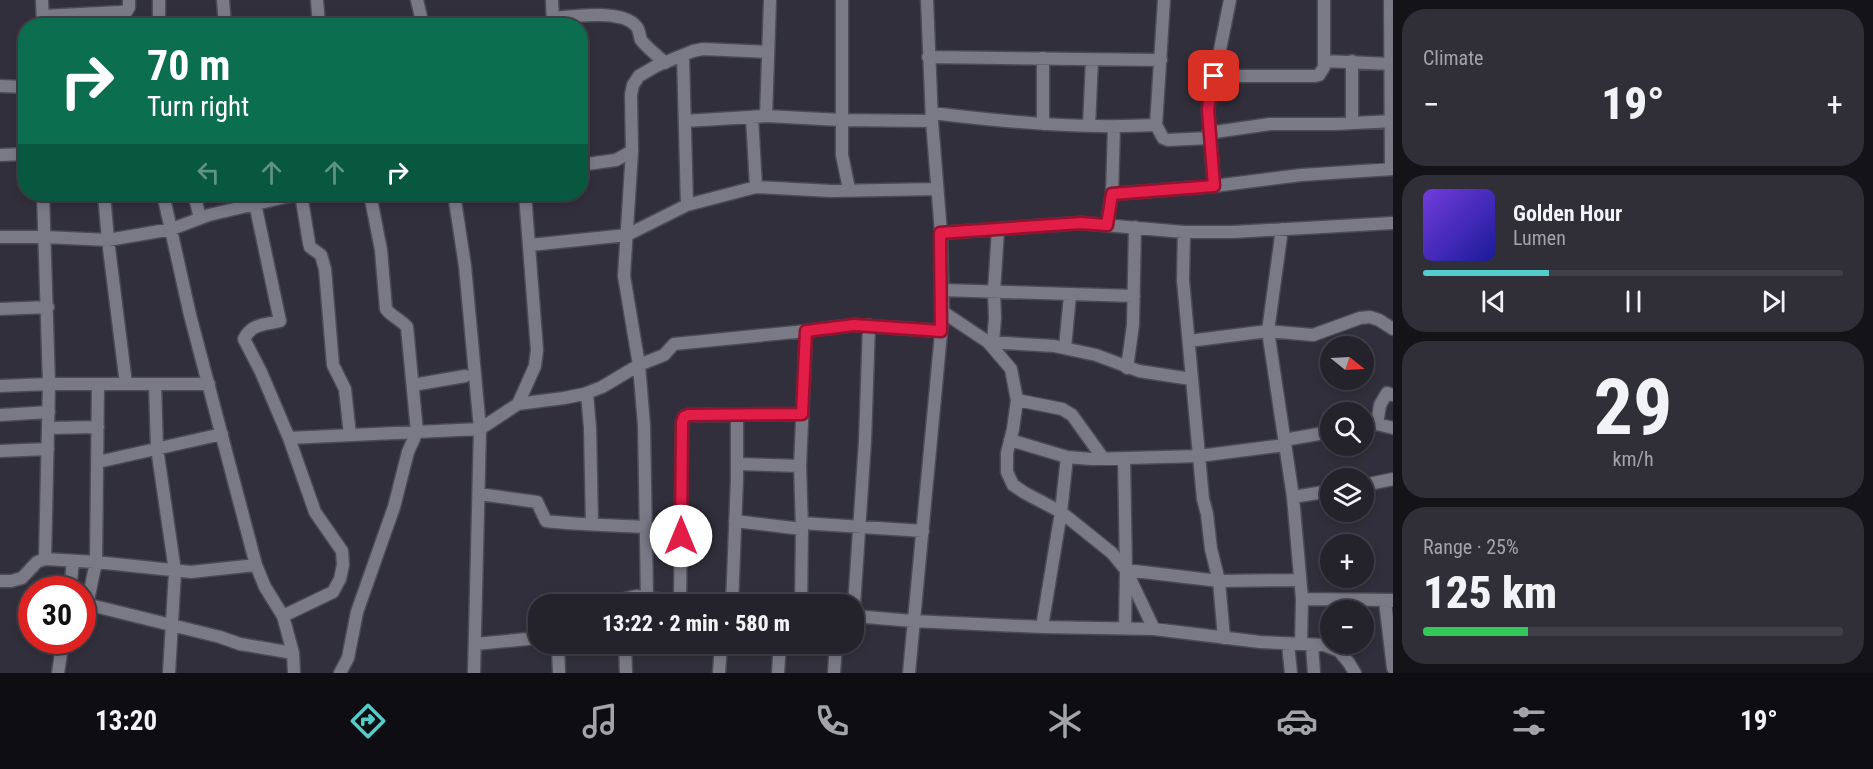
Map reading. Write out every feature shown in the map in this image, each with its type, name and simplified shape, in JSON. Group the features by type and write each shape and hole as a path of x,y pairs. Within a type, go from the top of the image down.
{"street":[{"path":"42,0 43,18"},
{"path":"69,18 127,11 129,0"},
{"path":"159,0 159,18"},
{"path":"223,0 224,18"},
{"path":"317,0 318,18"},
{"path":"417,0 421,18"},
{"path":"552,0 553,18"},
{"path":"766,116 770,0"},
{"path":"842,0 842,155 849,189"},
{"path":"909,673 942,312 927,0"},
{"path":"1164,0 1156,125 1165,140 1270,124 1392,121"},
{"path":"1214,186 1208,109 1230,0"},
{"path":"1214,76 1315,76 1323,71 1324,0"},
{"path":"1112,194 1214,186 1301,175 1392,169 1390,0"},
{"path":"572,18 591,14 624,19 634,24 641,39 665,63"},
{"path":"647,594 644,425 639,365 624,276 632,151 631,95 633,85 639,76 693,51 703,49 767,52"},
{"path":"683,56 687,205"},
{"path":"928,57 1161,60"},
{"path":"1043,58 1043,124"},
{"path":"1089,126 1092,60"},
{"path":"1324,61 1391,64"},
{"path":"1352,62 1352,123"},
{"path":"0,86 18,87"},
{"path":"685,121 766,116 841,120 932,117 1114,127 1156,125"},
{"path":"752,117 756,188"},
{"path":"1107,225 1112,194 1114,127"},
{"path":"588,164 616,160 632,151"},
{"path":"0,155 18,154"},
{"path":"530,245 627,235 687,205 756,188 831,191 937,189"},
{"path":"43,201 49,384 45,559"},
{"path":"105,201 126,384"},
{"path":"165,201 190,315 256,565 265,587 283,616 293,653 294,673"},
{"path":"196,201 200,218"},
{"path":"0,237 108,240 171,229 246,201"},
{"path":"255,201 280,321 252,327 244,339 290,438 315,512 342,552 343,565 340,579 333,592 283,616"},
{"path":"301,201 310,247 321,255 325,269 333,365 345,389 350,435"},
{"path":"339,673 348,658 357,612 394,507 408,452 417,432 407,327 386,309 381,250 371,201"},
{"path":"455,201 465,266 480,429 474,673"},
{"path":"518,404 535,366 537,350 526,201"},
{"path":"940,233 1081,223 1184,232 1282,230 1393,223"},
{"path":"1127,368 1133,325 1135,227"},
{"path":"991,342 995,318 994,292 998,229"},
{"path":"1282,230 1268,331 1293,497 1299,580 1307,645 1314,673"},
{"path":"1184,232 1183,280 1191,379 1203,499 1219,581 1224,638"},
{"path":"942,290 1134,296"},
{"path":"1065,348 1070,295"},
{"path":"0,309 48,307"},
{"path":"942,312 991,342 1011,369 1017,400 1007,453 1007,472 1013,485 1025,494 1061,512 1098,541 1126,570 1154,629"},
{"path":"1189,341 1268,331 1313,335 1360,318 1370,317 1379,320 1393,330"},
{"path":"290,438 480,429 518,404 564,398 602,387 639,365 664,355 674,344 854,325 941,331"},
{"path":"855,594 869,325"},
{"path":"801,594 800,466 806,331"},
{"path":"991,342 1065,348 1096,355 1139,371 1191,379"},
{"path":"413,385 465,376"},
{"path":"92,576 96,562 98,384"},
{"path":"0,386 209,384"},
{"path":"155,385 157,448 175,571 169,673"},
{"path":"587,393 592,524"},
{"path":"1377,424 1383,398 1387,393 1393,394"},
{"path":"1017,400 1062,409 1072,415 1103,458"},
{"path":"0,415 49,412"},
{"path":"686,594 682,422 684,417 688,415 802,414"},
{"path":"732,594 737,415"},
{"path":"1374,424 1393,428"},
{"path":"48,428 98,427"},
{"path":"98,462 222,434"},
{"path":"1010,441 1067,457 1124,458 1199,456 1285,443 1320,434"},
{"path":"0,451 48,449"},
{"path":"1042,627 1061,512 1067,457"},
{"path":"1124,458 1125,628"},
{"path":"737,464 800,466"},
{"path":"1374,483 1393,479"},
{"path":"1293,497 1320,493"},
{"path":"478,494 537,502 546,521 580,525 646,527"},
{"path":"735,521 923,531"},
{"path":"0,581 22,578 37,562 45,559 191,572 256,565"},
{"path":"71,576 73,561"},
{"path":"1126,570 1219,581 1299,580"},
{"path":"1302,599 1390,600 1393,668"},
{"path":"96,607 240,644 293,653"},
{"path":"864,617 1042,627 1154,629 1224,638 1324,645 1339,651 1355,673"},
{"path":"475,644 528,639"},
{"path":"1288,644 1291,673"},
{"path":"58,673 61,654"},
{"path":"558,654 559,673"},
{"path":"625,654 626,673"},
{"path":"719,673 721,654"},
{"path":"778,673 779,654"},
{"path":"834,673 835,654"}],"route":[{"path":"681,536 682,422 684,417 688,415 802,414 806,331 854,325 941,331 940,233 1081,223 1107,225 1112,194 1214,186 1208,133 1208,109 1214,76"}]}
